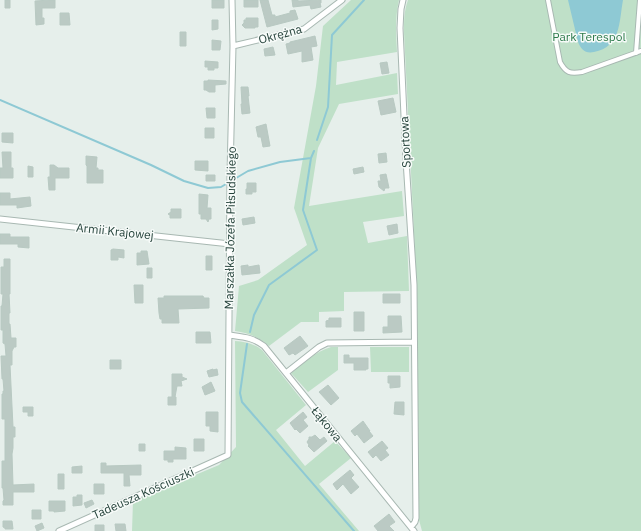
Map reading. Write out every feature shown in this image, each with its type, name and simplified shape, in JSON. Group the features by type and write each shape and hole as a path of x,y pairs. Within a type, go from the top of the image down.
{"street":[{"name":"Marszałka Józefa Piłsudskiego","path":"228,455 230,175 233,46 232,0"},
{"name":"Okrężna","path":"233,46 304,29 342,0"},
{"name":"Sportowa","path":"402,0 400,28 414,285 416,518 413,529"},
{"path":"548,0 560,62 564,70 572,73 582,72 641,51"},
{"path":"636,53 640,0"},
{"name":"Armii Krajowej","path":"0,219 230,244"},
{"name":"Łąkowa","path":"229,335 245,337 264,346 413,529"},
{"path":"286,373 319,347 327,344 414,342"},
{"name":"Tadeusza Kościuszki","path":"59,531 228,455"}],"green space":[{"path":"351,0 399,0 396,19 397,52 337,62 336,85 397,73 398,94 339,104 318,148 309,206 402,191 404,216 363,222 368,243 407,236 409,291 344,292 344,311 319,312 319,322 301,322 269,346 253,336 235,331 239,286 258,280 307,245 294,208 316,86 323,26"},
{"name":"Park Terespol","path":"408,0 641,0 641,531 422,531 419,520 417,293 404,32 405,12"},
{"path":"235,341 249,343 262,350 306,405 276,430 305,466 335,441 351,458 319,484 359,531 132,531 133,501 219,465 236,447"},
{"path":"331,347 338,347 338,370 308,392 291,373 315,355"},
{"path":"370,347 409,347 409,372 371,372"}],"water":[{"path":"568,0 623,0 617,32 609,45 594,52 586,52 582,49 578,42"}],"building":[{"path":"5,0 10,0 10,8 5,8"},
{"path":"55,0 55,8 42,8 42,18 44,18 44,24 36,25 35,1"},
{"path":"212,0 224,0 224,8 212,8"},
{"path":"244,0 258,0 258,7 244,7"},
{"path":"260,0 268,0 272,15 275,15 275,17 295,10 298,19 267,27"},
{"path":"292,0 321,0 321,7 311,9 310,5 293,7"},
{"path":"60,13 69,13 70,25 60,25"},
{"path":"246,18 258,18 258,27 245,28 242,25"},
{"path":"212,20 218,20 218,29 212,30"},
{"path":"180,32 186,32 186,46 180,46"},
{"path":"315,36 317,46 311,47 313,60 302,62 302,51 288,54 286,44"},
{"path":"212,40 221,41 220,50 212,50"},
{"path":"273,47 275,55 265,56 264,49"},
{"path":"205,61 218,62 218,68 208,70 208,67 205,67"},
{"path":"387,62 389,73 382,74 380,63"},
{"path":"204,81 226,81 226,84 215,85 215,92 209,92 204,90"},
{"path":"241,87 248,87 250,113 242,114"},
{"path":"393,98 396,112 381,115 378,101"},
{"path":"206,108 215,108 215,118 207,118"},
{"path":"266,124 270,146 263,147 261,137 258,137 256,127"},
{"path":"205,128 214,128 214,138 205,138"},
{"path":"2,133 13,133 13,143 2,142"},
{"path":"2,152 11,152 11,168 13,168 13,178 0,178 0,168 3,168"},
{"path":"386,153 387,162 379,163 378,154"},
{"path":"86,156 97,157 96,168 98,168 98,170 103,170 103,183 87,183"},
{"path":"195,161 208,161 208,171 195,170"},
{"path":"50,165 54,165 58,168 69,168 69,178 55,178 55,190 49,190 48,177 50,177"},
{"path":"28,166 33,167 33,177 28,177"},
{"path":"363,167 364,172 354,174 353,169"},
{"path":"386,174 389,188 385,188 384,191 379,187 378,181 381,181 380,175"},
{"path":"206,175 215,175 215,181 206,181"},
{"path":"247,183 256,183 256,192 246,194"},
{"path":"0,193 10,193 10,199 30,197 31,206 17,208 17,205 0,205"},
{"path":"199,194 208,195 207,208 211,208 211,219 209,219 208,222 206,219 201,219 201,214 199,214"},
{"path":"171,209 181,209 181,218 170,218 170,215 168,214 171,212"},
{"path":"254,217 255,223 243,225 242,219"},
{"path":"397,224 398,233 389,235 387,226"},
{"path":"0,234 10,234 10,237 29,237 29,248 18,247 18,244 0,244"},
{"path":"111,250 124,250 124,258 118,257 118,260 111,260"},
{"path":"141,251 147,251 149,264 137,265 137,253 141,253"},
{"path":"206,256 212,256 212,270 206,270"},
{"path":"4,259 10,259 9,324 11,338 16,338 16,347 14,347 12,351 12,365 10,365 13,427 15,427 12,454 13,485 34,484 34,492 13,492 13,505 3,505 4,500 2,488 2,461 5,461 5,419 2,419 2,394 4,391 1,356 6,356 5,344 3,343 3,330 1,330 1,306 3,294 1,294 1,267 4,267"},
{"path":"248,265 248,267 259,265 260,273 242,275 241,266"},
{"path":"147,268 152,268 152,278 147,278"},
{"path":"134,285 143,285 143,303 135,303"},
{"path":"383,294 400,294 400,303 383,303"},
{"path":"164,296 203,296 204,298 209,298 209,308 178,309 179,323 162,323 159,313 158,298 164,298"},
{"path":"354,312 364,312 364,331 354,331"},
{"path":"388,316 401,316 402,332 383,333 383,327 388,327"},
{"path":"329,318 341,318 341,327 326,327 326,321 329,320"},
{"path":"196,332 210,332 211,343 196,343"},
{"path":"300,336 308,346 295,355 293,353 289,355 284,348"},
{"path":"344,355 349,355 349,358 368,358 368,369 354,370 354,363 344,363"},
{"path":"110,360 121,360 121,369 110,369"},
{"path":"217,369 218,375 209,377 207,371"},
{"path":"172,374 182,374 182,377 187,379 181,381 182,386 177,386 175,397 176,405 168,405 168,397 172,397"},
{"path":"388,376 400,376 400,387 390,388"},
{"path":"211,382 215,391 205,395 202,387"},
{"path":"328,385 339,398 331,405 319,392"},
{"path":"395,402 404,402 404,415 394,414"},
{"path":"23,407 33,407 33,416 28,416 28,412 23,412"},
{"path":"206,412 218,412 218,432 210,431 210,426 206,426"},
{"path":"303,412 307,417 303,420 308,426 300,433 296,429 295,430 290,423"},
{"path":"363,421 373,436 364,443 357,434 355,436 351,431"},
{"path":"315,435 320,440 324,437 327,441 314,452 308,446 309,445 307,442 309,437"},
{"path":"194,439 204,439 204,451 194,451"},
{"path":"382,441 388,448 385,450 389,455 381,461 376,455 373,458 368,452"},
{"path":"139,444 145,444 145,451 139,451"},
{"path":"175,447 186,448 186,459 173,459 173,462 164,460 164,451 175,451"},
{"path":"101,463 106,463 106,466 141,465 141,475 129,475 130,486 124,486 124,473 101,473"},
{"path":"82,466 82,473 72,473 72,467"},
{"path":"350,470 354,475 351,478 359,487 351,494 343,484 337,490 333,484"},
{"path":"58,474 64,474 64,489 58,489"},
{"path":"94,484 104,484 104,494 94,494"},
{"path":"77,495 82,495 82,505 73,506 73,497 77,497"},
{"path":"92,500 94,504 86,508 84,503"},
{"path":"49,501 65,501 65,511 49,511"},
{"path":"32,510 41,510 41,519 32,519"},
{"path":"389,514 395,522 389,526 394,531 378,531 374,526"},
{"path":"3,521 12,521 13,529 5,529 3,527"},
{"path":"42,523 44,528 37,531 35,526"},
{"path":"115,524 125,524 126,531 116,531"},
{"path":"95,525 104,525 104,531 95,531"}],"waterway":[{"path":"317,140 328,107 332,35 364,0"},
{"path":"0,100 151,165 184,181 208,188 221,187 248,171 280,162 311,158"},
{"path":"250,332 254,315 269,285 317,250 303,210 311,158 314,151"},
{"path":"247,344 240,393 242,402 354,531"}]}
